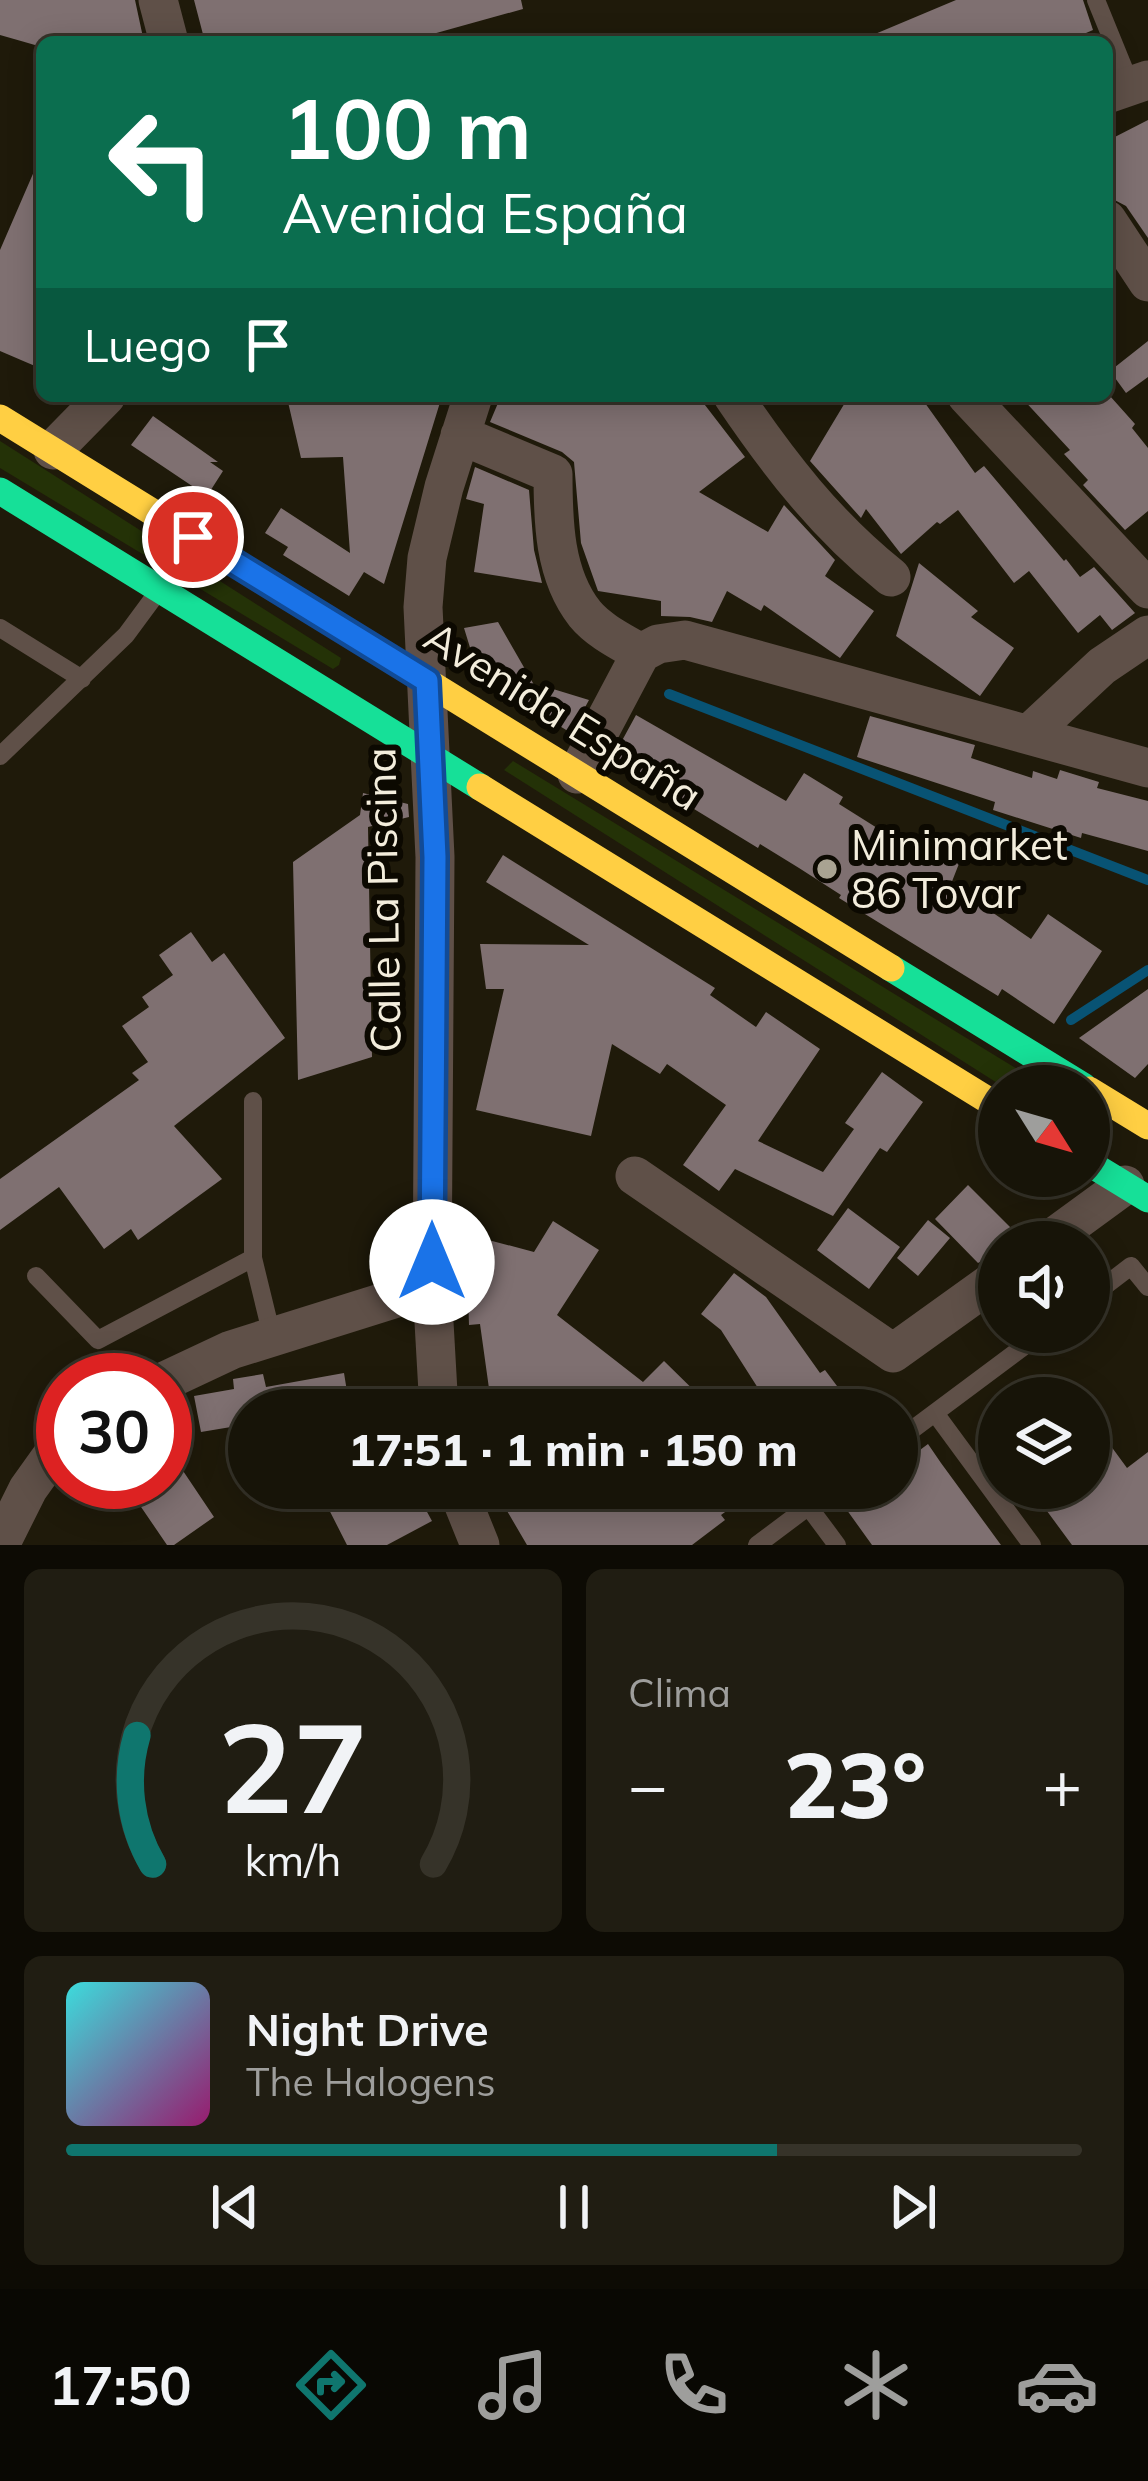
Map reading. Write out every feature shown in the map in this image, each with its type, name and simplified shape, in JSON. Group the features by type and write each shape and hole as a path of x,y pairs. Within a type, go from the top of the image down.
{"main road":[{"name":"Avenida España","path":"0,418 1049,1065"},
{"path":"0,491 978,1094"},
{"name":"Avenida España","path":"1110,1103 1148,1126"},
{"path":"1110,1176 1137,1192"}],"street":[{"path":"158,0 167,36"},
{"path":"1113,231 1148,282"},
{"path":"53,450 100,402"},
{"name":"Calle La Piscina","path":"438,1389 432,1287 435,857 423,607 427,558 471,402"},
{"path":"737,402 803,493 857,550 891,577"},
{"path":"973,402 1148,589"},
{"path":"460,434 553,474 553,523 573,592 584,613 641,653"},
{"path":"1030,733 1102,666 1148,635"},
{"path":"577,774 641,653 658,644 685,640 1148,768"},
{"path":"634,1176 893,1353 978,1291"},
{"path":"1084,1221 1137,1192"},
{"path":"192,1368 272,1336 432,1287"},
{"path":"0,1545 36,1478"},
{"path":"465,1509 480,1545"}],"lane":[{"path":"1096,0 1110,36"},
{"path":"1113,45 1129,87"},
{"path":"0,756 126,635 160,589"},
{"path":"0,628 82,680"},
{"path":"253,1101 253,1258 272,1336"},
{"path":"36,1276 98,1340 253,1258"},
{"path":"1110,1282 1131,1266 1148,1287"},
{"path":"918,1425 1015,1353"},
{"path":"935,1412 1032,1545"},
{"path":"766,1542 804,1509"},
{"path":"810,1509 837,1545"}],"green space":[{"path":"0,441 341,658 339,665 333,669 0,468"},
{"path":"513,761 1011,1065 978,1065 978,1071 504,770"}],"building":[{"path":"0,0 135,0 143,36 36,36 36,45 0,35"},
{"path":"194,0 521,0 523,9 426,36 203,36"},
{"path":"956,0 1083,0 1093,30 1079,36 870,36"},
{"path":"1148,120 1148,238 1126,206 1113,199 1113,138"},
{"path":"36,167 36,366 0,351 0,250"},
{"path":"1148,341 1148,377 1126,393 1113,369"},
{"path":"1113,399 1148,448 1148,511 1125,530 1083,485 1088,480 1064,454 1070,450 1026,402"},
{"path":"288,402 440,402 384,584 364,572 349,596 283,555 288,547 265,533 281,508 350,553 343,457 301,458"},
{"path":"498,402 703,402 745,457 699,492 768,532 784,505 835,560 825,576 874,611 840,658 764,605 761,611 727,591 712,622 661,616 661,601 598,591 581,543 574,462 562,452 490,422"},
{"path":"845,402 924,402 975,473 984,466 1080,577 1094,567 1135,613 1112,630 1100,615 1078,633 1029,571 1014,583 958,510 901,554 866,509 861,518 810,461"},
{"path":"153,416 218,462 210,462 223,471 207,496 131,445"},
{"path":"475,467 529,490 542,583 474,572 484,504 466,499"},
{"path":"919,563 978,611 971,617 1014,648 980,696 896,636"},
{"path":"498,622 537,690 540,685 589,700 571,733 487,681 464,628"},
{"path":"636,715 786,801 804,773 843,797 839,804 909,848 914,837 962,856 951,884 1031,939 1048,914 1102,951 1054,1024 1002,989 998,996 760,844 758,848 612,759"},
{"path":"870,716 975,745 971,758 1032,778 1033,771 1057,779 1060,770 1099,782 1097,788 1148,801 1148,851 1082,833 1081,838 993,810 995,802 857,757"},
{"path":"363,793 408,804 409,817 368,827 372,1057 298,1080 293,862 360,815"},
{"path":"503,855 715,988 710,995 756,1027 766,1012 820,1049 758,1141 823,1172 854,1129 845,1123 882,1072 923,1102 887,1152 880,1148 833,1216 735,1169 719,1191 683,1165 726,1105 667,1064 660,1074 612,1044 591,1136 476,1110 504,989 486,989 480,944 589,945 486,882"},
{"path":"191,932 212,962 224,953 285,1038 174,1126 222,1179 138,1240 131,1229 104,1249 59,1187 0,1230 0,1179 139,1080 132,1073 148,1062 122,1026 149,1007 142,997 173,975 159,955"},
{"path":"1148,989 1148,1064 1135,1078 1079,1038"},
{"path":"968,1185 1004,1221 978,1221 978,1263 935,1219"},
{"path":"848,1208 900,1247 869,1289 817,1250"},
{"path":"928,1220 950,1238 918,1276 897,1258"},
{"path":"553,1221 599,1250 557,1315 643,1382 664,1361 693,1389 489,1389 480,1324 469,1325 466,1234 534,1252"},
{"path":"734,1273 766,1297 820,1373 825,1370 839,1389 759,1389 721,1330 701,1314"},
{"path":"344,1373 347,1389 234,1389 233,1379 263,1374 266,1387"},
{"path":"228,1390 228,1428 201,1432 194,1396"},
{"path":"928,1444 1001,1545 872,1545 846,1509 918,1509 918,1451"},
{"path":"1110,1445 1127,1468 1148,1452 1148,1545 1072,1545 1045,1509 1110,1509"},
{"path":"192,1484 214,1517 167,1545 142,1509 192,1509"},
{"path":"329,1509 425,1509 432,1521 387,1545 347,1545"},
{"path":"506,1509 729,1509 721,1515 725,1520 692,1545 527,1545"}],"waterway":[{"path":"669,694 1148,880"},
{"path":"1071,1020 1148,970"}],"traffic: fast":[{"path":"0,491 480,787"},
{"path":"891,968 1049,1065"},
{"path":"1110,1176 1148,1199"}],"traffic: slow":[{"path":"0,418 891,968"},
{"path":"480,787 978,1094"},
{"path":"1110,1103 1148,1126"}],"place":[{"name":"Minimarket 86 Tovar","path":"827,869"}],"route":[{"path":"193,537 427,681 435,857 432,1262"}]}
